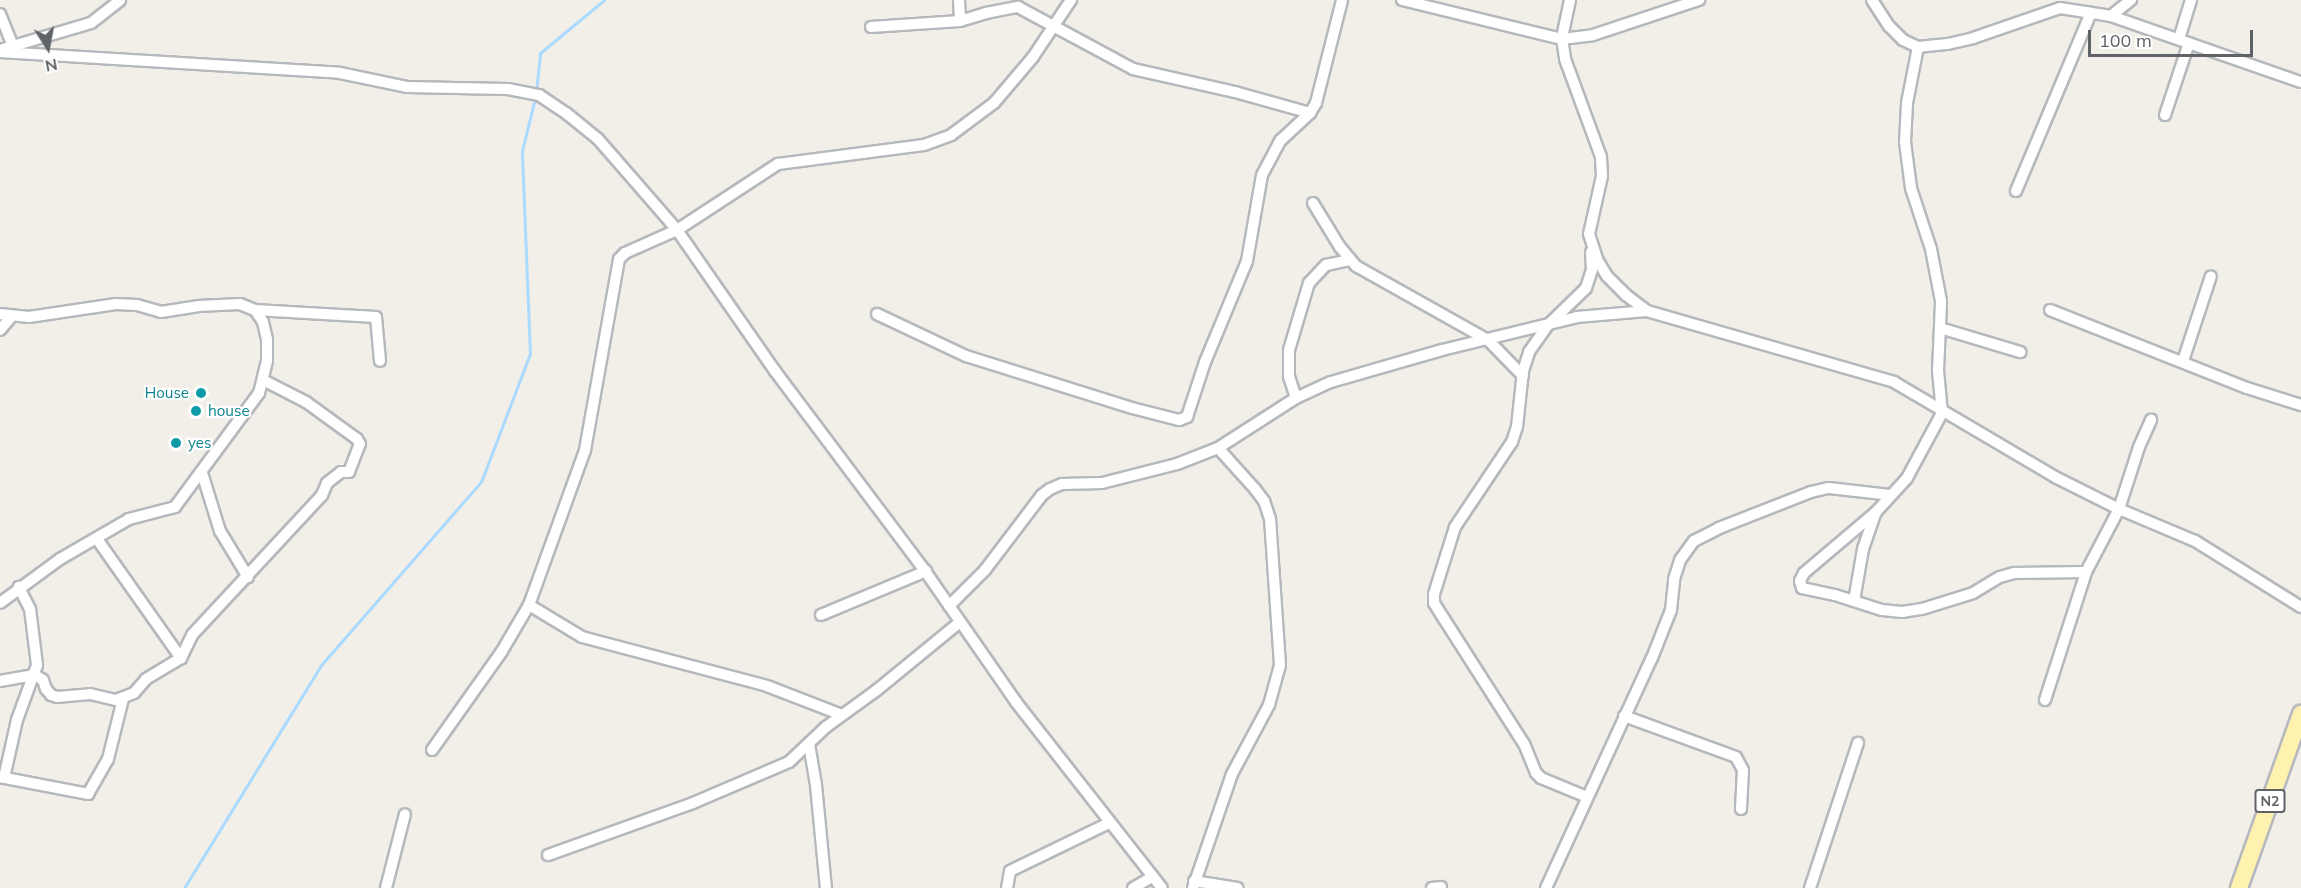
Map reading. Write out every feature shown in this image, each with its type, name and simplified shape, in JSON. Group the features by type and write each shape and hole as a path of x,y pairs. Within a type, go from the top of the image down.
{"main road":[{"name":"N2","path":"2239,888 2298,733 2301,714"}],"street":[{"path":"0,51 56,36 92,23 111,10 120,0"},
{"path":"959,0 960,21"},
{"path":"432,750 502,651 529,605 585,450 618,259 625,253 677,230 778,164 924,145 951,135 994,103 1033,57 1071,0"},
{"path":"877,314 966,357 1132,408 1183,420 1190,411 1205,362 1247,261 1262,175 1281,140 1310,113 1316,103 1342,0"},
{"path":"1402,0 1562,39 1593,35 1699,0"},
{"path":"1570,0 1562,39 1565,59 1601,157 1602,176 1589,234 1592,270 1586,288 1548,325 1529,352 1523,376 1517,427 1512,442 1455,527 1438,576 1434,603 1524,744 1536,773 1541,778 1587,797"},
{"path":"1872,0 1889,26 1903,40 1918,47 1948,44 1972,38 2060,8 2111,16 2301,82"},
{"path":"2111,16 2131,0"},
{"path":"2165,115 2192,0"},
{"path":"871,27 960,21 1018,7 1133,69 1234,92 1310,113"},
{"path":"2016,191 2091,13"},
{"path":"0,14 13,46"},
{"path":"1918,47 1907,103 1905,142 1911,188 1936,271 1940,328 1938,371 1942,413 1907,478 1876,512 1804,573 1800,581 1802,588 1881,610 1922,609 1973,593 2000,577 2014,573 2086,572"},
{"path":"0,51 340,73 407,87 508,89 539,95 598,139 677,230 775,371 926,571 959,623 1016,702 1162,888"},
{"path":"1313,203 1350,260 1437,314 1488,340 1523,376"},
{"path":"1589,234 1598,261 1607,276 1647,311"},
{"path":"1296,398 1289,377 1289,351 1309,283 1326,264 1350,260"},
{"path":"2183,361 2211,276"},
{"path":"0,330 5,315 29,317 116,304 137,305 161,312 229,303 240,304 255,310 376,317 380,361"},
{"path":"0,603 60,559 129,519 175,507 254,400 262,380 267,339 263,322 255,310"},
{"path":"2050,310 2247,388 2301,405"},
{"path":"949,606 985,570 1042,495 1050,489 1062,484 1102,483 1177,464 1218,448 1296,398 1331,382 1442,350 1577,317 1647,311 1894,381 1942,413 2055,477 2119,509 2195,541 2301,607"},
{"path":"1940,328 2020,352"},
{"path":"0,681 35,675 43,680 51,695 57,697 90,694 123,699 134,693 146,679 181,658 192,635 322,495 327,483 341,472 350,472 360,444 341,425 306,402 262,380"},
{"path":"2044,700 2086,572 2119,509 2139,447 2151,420"},
{"path":"1218,448 1256,489 1264,501 1270,519 1280,665 1269,705 1232,774 1194,885 1237,888"},
{"path":"202,473 220,531 248,577"},
{"path":"1546,888 1652,658 1671,610 1674,579 1680,560 1694,540 1811,492 1829,488 1890,495"},
{"path":"1854,601 1863,549 1876,512"},
{"path":"97,539 181,658"},
{"path":"821,615 926,571"},
{"path":"19,587 31,615 37,666 17,720 2,777 57,790 88,794 108,759 123,699"},
{"path":"529,605 582,637 767,686 842,714"},
{"path":"548,855 704,799 789,762 842,714 877,690 959,623"},
{"path":"1624,716 1736,757 1743,770 1741,809"},
{"path":"1810,888 1858,743"},
{"path":"809,744 816,785 826,888"},
{"path":"386,888 405,814"},
{"path":"1007,888 1010,871 1109,823"},
{"path":"1133,888 1152,877"},
{"path":"1432,888 1441,888"}],"waterway":[{"path":"536,92 540,53 604,0"},
{"path":"184,888 322,664 481,482 530,354 522,151 535,98"}],"place":[{"name":"House","path":"201,393"},
{"name":"house","path":"196,411"},
{"name":"yes","path":"176,443"}]}
